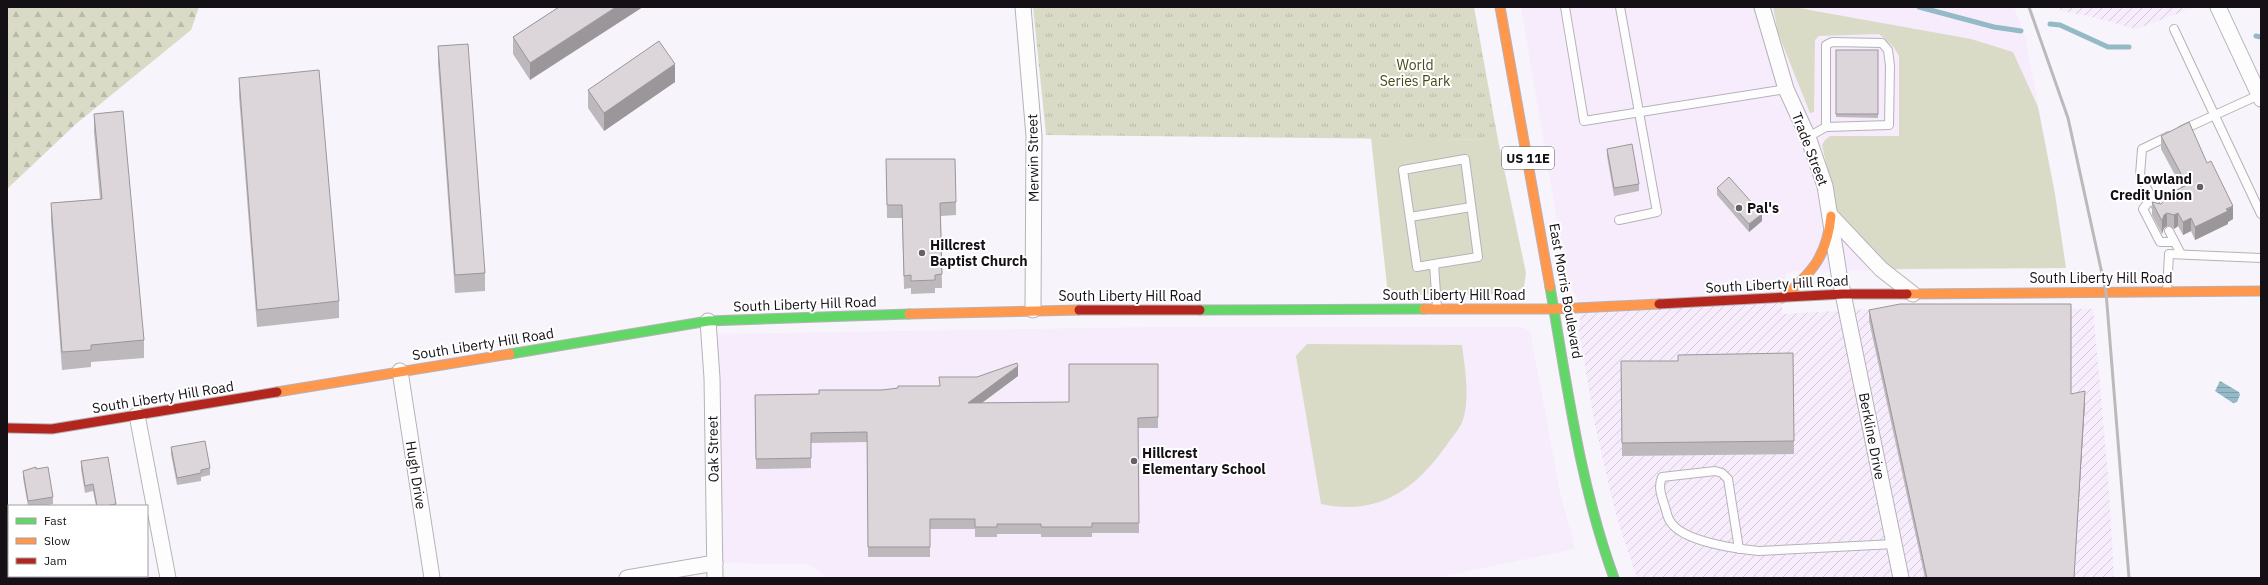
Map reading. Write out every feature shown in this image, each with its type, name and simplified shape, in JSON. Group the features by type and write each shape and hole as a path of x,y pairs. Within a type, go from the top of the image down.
{"street":[{"name":"Merwin Street","path":"1023,7 1034,136 1033,310"},
{"name":"East Morris Boulevard","path":"1500,7 1576,429 1601,542 1614,578"},
{"name":"Trade Street","path":"1762,7 1786,88 1808,137 1825,186 1843,294"},
{"path":"2218,7 2260,97"},
{"path":"1831,216 1881,269 1913,294"},
{"path":"1782,298 1808,277 1824,252 1830,235 1831,216"},
{"name":"South Liberty Hill Road","path":"7,428 52,429 708,321 1033,310 1437,308 1555,309 1843,294 2261,291"},
{"name":"Berkline Drive","path":"1843,294 1901,578"},
{"name":"Oak Street","path":"708,321 712,378 715,571"},
{"name":"Hugh Drive","path":"400,371 432,578"},
{"path":"137,414 168,578"},
{"path":"627,578 715,571"}],"lane":[{"path":"1565,7 1584,121 1786,88"},
{"path":"1619,220 1657,212 1620,7"},
{"path":"2174,29 2261,214"},
{"path":"1808,137 1826,127 1890,125 1890,66 1888,50 1882,43 1832,42 1826,45 1826,127"},
{"path":"2159,212 2140,176 2142,149 2214,115 2260,97"},
{"path":"1465,159 1478,257 1417,267 1410,217 1403,170 1465,159"},
{"path":"2152,197 2143,209 2160,242 2174,242"},
{"path":"1410,217 1472,207"},
{"path":"2169,231 2181,254"},
{"path":"2167,292 2169,254 2261,258"},
{"path":"1434,264 1437,308"},
{"path":"1739,549 1728,479 1722,473 1715,470 1662,477 1659,484 1660,493 1670,522 1680,531 1716,545 1739,549 1759,551 1894,544"}],"shaded area":[{"path":"1521,7 2014,7 2025,36 2055,194 2066,268 1795,271 1786,274 1782,298 1581,308 1566,274"},
{"path":"2060,7 2195,7 2136,29 2089,16 2061,11"},
{"path":"1782,298 1782,314 1905,307 2093,309 2108,476 2114,578 1637,578 1616,515 1595,425 1579,331 1581,308"},
{"name":"Hillcrest Elementary School","path":"1157,327 1521,327 1530,331 1560,492 1575,549 1434,578 828,578 808,564 715,563 709,334"}],"green space":[{"path":"7,7 199,7 191,30 77,123 7,189"},
{"name":"World Series Park","path":"1033,7 1474,7 1498,140 1046,135"},
{"path":"1773,7 1793,7 1971,39 2013,52 2038,107 2055,194 2066,268 1890,269 1838,215 1822,145 1830,136 1899,136 1899,56 1893,46 1879,34 1819,36 1815,40 1814,112 1810,113 1778,33"},
{"path":"1371,138 1498,140 1526,273 1524,287 1512,294 1388,295"},
{"path":"1307,344 1462,345 1467,392 1462,423 1434,462 1421,476 1407,487 1377,503 1341,507 1321,504 1296,356"}],"water":[{"path":"2220,381 2239,392 2240,395 2237,402 2233,403 2215,391"}],"building":[{"path":"559,7 616,7 530,63 513,37"},
{"path":"659,41 675,64 604,113 588,90"},
{"path":"468,44 485,273 455,275 438,46"},
{"path":"1836,50 1878,50 1878,114 1836,114"},
{"path":"319,70 339,301 257,310 239,78"},
{"path":"123,111 144,340 91,345 91,350 62,352 51,203 102,199 94,114"},
{"name":"Lowland Credit Union","path":"2189,122 2207,163 2211,161 2233,206 2226,209 2228,211 2195,227 2191,218 2183,222 2178,213 2174,215 2167,213 2164,215 2162,221 2152,202 2161,204 2164,201 2164,196 2187,185 2161,136"},
{"path":"1632,144 1639,184 1614,188 1607,149"},
{"name":"Hillcrest Baptist Church","path":"886,159 955,159 956,202 940,203 942,274 935,275 935,280 911,281 911,275 904,276 902,205 887,205"},
{"name":"Pal's","path":"1729,177 1762,214 1749,224 1717,188"},
{"path":"1900,304 2071,304 2071,394 2085,391 2074,578 1927,578 1869,310"},
{"path":"1793,353 1794,441 1622,443 1621,361 1678,361 1678,355"},
{"name":"Hillcrest Elementary School","path":"1017,363 1018,366 968,403 1069,402 1069,364 1158,364 1158,417 1138,418 1139,523 1092,523 1092,527 1041,527 1041,524 997,524 997,527 975,527 975,519 930,519 930,547 868,547 867,432 811,433 811,458 756,459 755,395 819,394 819,390 882,390 898,388 898,386 940,386 939,377 977,377"},
{"path":"205,441 210,468 201,470 201,473 177,478 171,447"},
{"path":"108,457 116,504 97,505 93,484 85,486 81,461"},
{"path":"36,467 36,469 48,467 53,497 28,501 23,471"}],"waterway":[{"path":"1919,7 1994,27 2021,31"},
{"path":"2050,24 2060,25 2108,47 2129,47"},
{"path":"2256,36 2261,37"}],"railway":[{"path":"2029,7 2068,118 2106,292 2129,578"}],"traffic: fast":[{"path":"1550,287 1583,471 1602,543 1614,578"},
{"path":"1200,310 1424,309"},
{"path":"510,354 708,321 909,314"}],"traffic: slow":[{"path":"1500,7 1550,287"},
{"path":"1782,298 1810,272 1822,253 1829,230 1831,216"},
{"path":"1907,294 2261,291"},
{"path":"1424,309 1555,309 1659,304"},
{"path":"909,314 1079,310"},
{"path":"277,392 510,354"}],"traffic: jam":[{"path":"1659,304 1843,294 1907,294"},
{"path":"1079,310 1200,310"},
{"path":"7,428 52,429 277,392"}],"place":[{"name":"Lowland Credit Union","path":"2200,187"},
{"name":"Pal's","path":"1739,208"},
{"name":"Hillcrest Baptist Church","path":"922,253"},
{"name":"Hillcrest Elementary School","path":"1134,461"}]}
